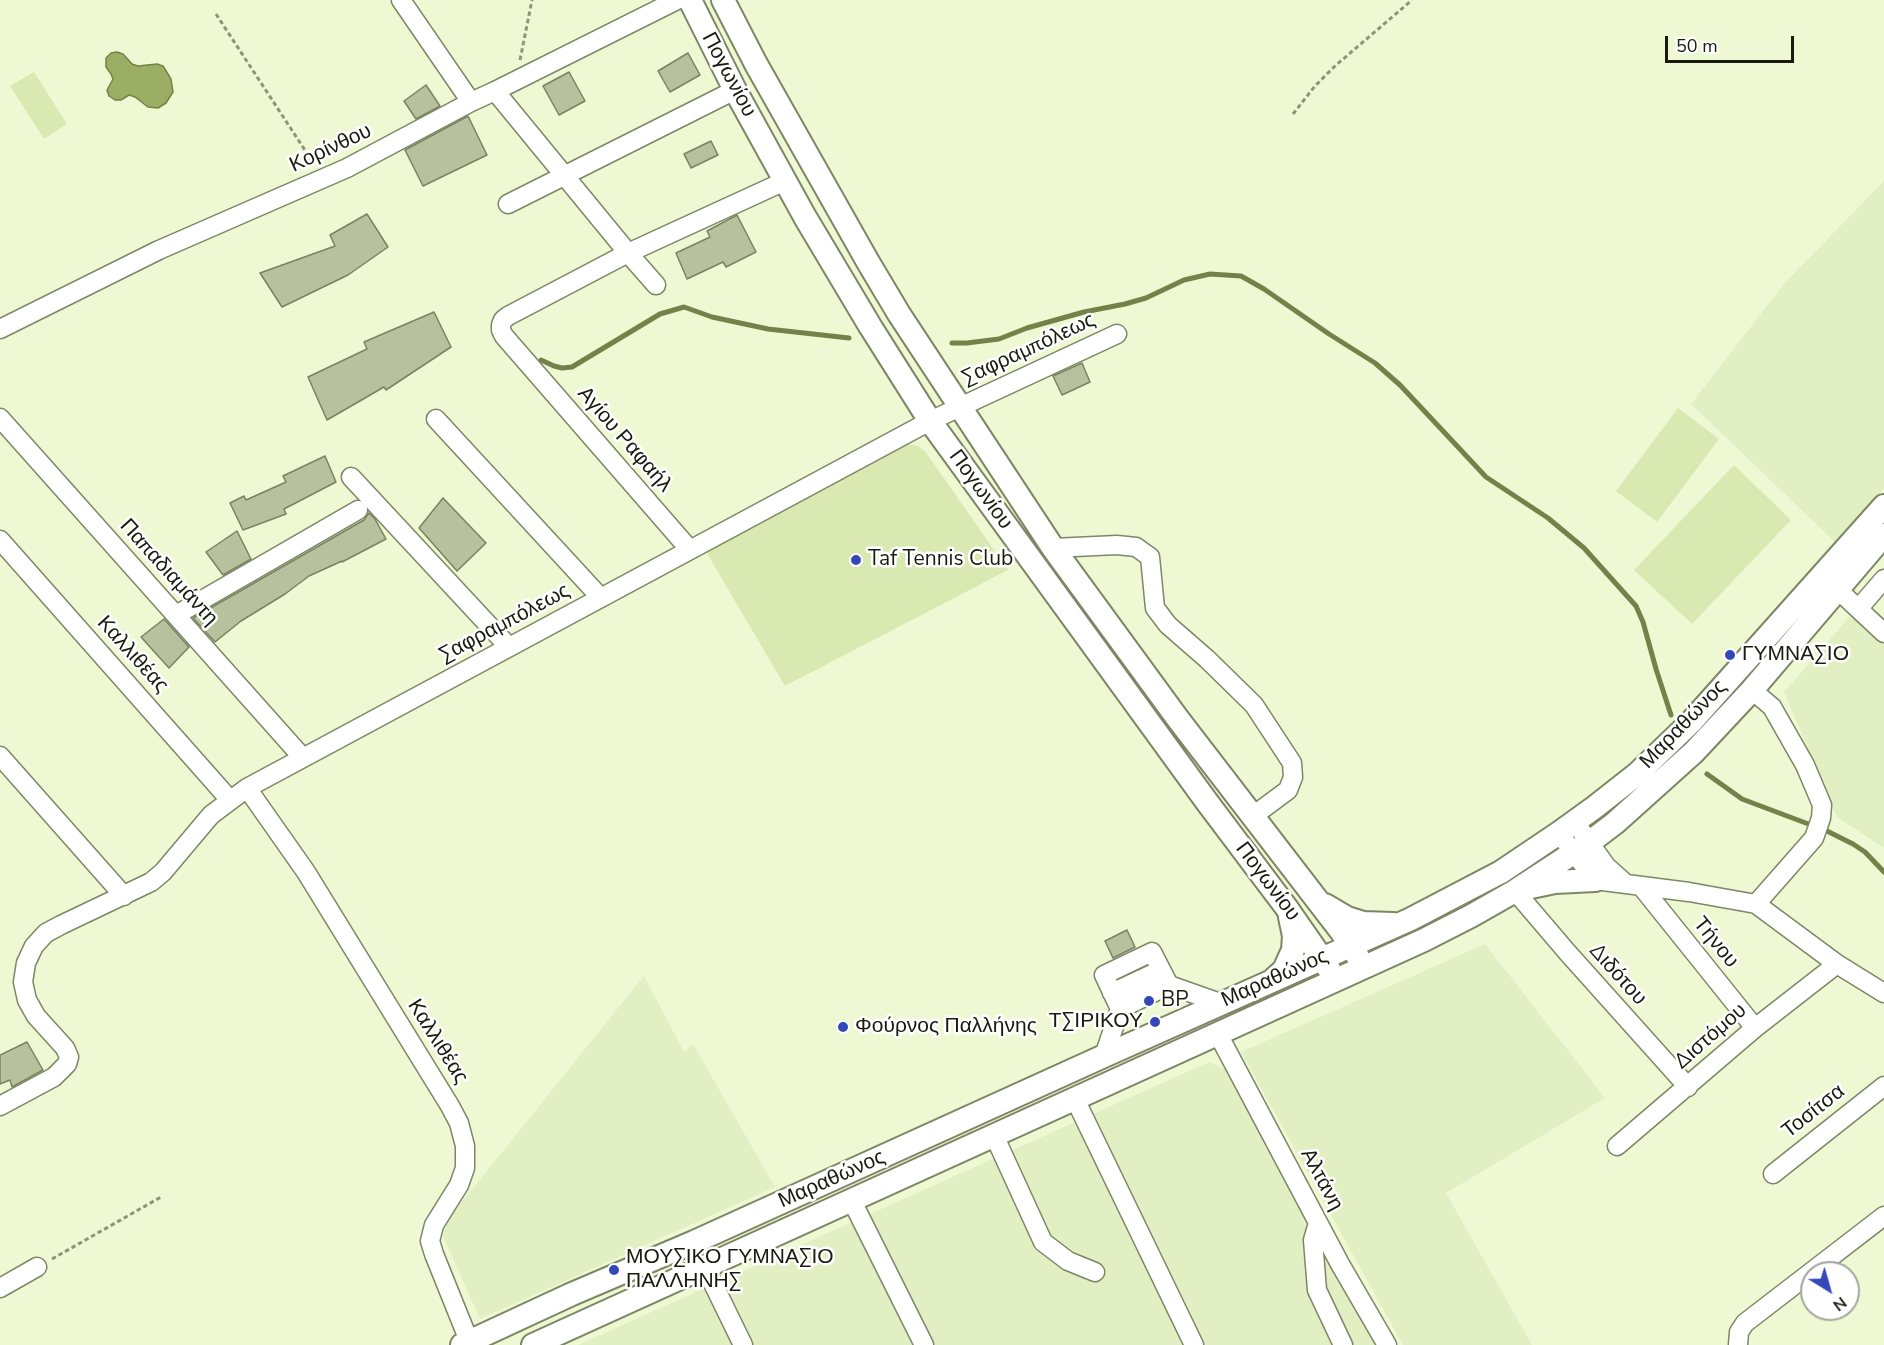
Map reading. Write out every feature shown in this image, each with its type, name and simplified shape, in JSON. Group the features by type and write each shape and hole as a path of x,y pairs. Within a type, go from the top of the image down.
{"main road":[{"name":"Πογωνίου","path":"690,0 735,90 785,181 870,326 930,421 1286,907 1336,980"},
{"name":"Πογωνίου","path":"723,0 846,225 899,314 1053,548 1178,719 1318,901 1365,968"},
{"name":"Μαραθώνος","path":"466,1343 799,1195 1220,1003 1412,919 1501,872 1567,827 1637,774 1692,721 1884,506"},
{"name":"Μαραθώνος","path":"533,1345 1365,968 1462,921 1515,891 1582,848 1630,811 1695,752 1752,690 1884,535"},
{"path":"1515,891 1555,882 1595,880"},
{"path":"1318,901 1347,918 1363,923 1389,925 1412,919"},
{"path":"1274,980 1290,961 1294,946 1292,924 1286,907"}],"street":[{"path":"401,0 471,102"},
{"name":"Κορίνθου","path":"0,329 159,249 363,160 471,102 677,0"},
{"path":"508,204 735,90"},
{"path":"495,91 656,285"},
{"path":"628,253 785,181"},
{"name":"Αγίου Ραφαήλ","path":"628,253 503,320 501,330 690,550"},
{"name":"Σαφραμπόλεως","path":"0,1106 54,1077 67,1064 69,1058 65,1048 36,1016 27,1000 23,982 26,963 34,946 46,933 151,882 163,872 212,814 247,788 930,421 1117,334"},
{"name":"Παπαδιαμάντη","path":"0,418 303,758"},
{"path":"436,419 601,598"},
{"path":"351,477 509,647"},
{"path":"176,615 358,510"},
{"name":"Καλλιθέας","path":"0,540 230,800"},
{"path":"1053,548 1117,545 1136,547 1150,557 1155,608 1168,626 1207,659 1254,705 1292,763 1293,777 1288,790 1253,816"},
{"path":"1859,608 1884,579"},
{"path":"1837,589 1884,633"},
{"path":"1752,690 1772,707 1805,765 1822,805 1821,818 1814,838 1756,904"},
{"path":"0,756 124,896"},
{"name":"Καλλιθέας","path":"247,788 306,872 459,1123 465,1146 465,1168 456,1191 434,1225 430,1241 466,1343"},
{"path":"1567,827 1582,848 1595,880 1689,892 1756,904 1837,964 1884,993"},
{"name":"Τήνου","path":"1582,848 1633,885 1755,1028"},
{"name":"Διδότου","path":"1515,891 1688,1087"},
{"path":"1104,1056 1116,1001 1104,975 1152,952 1165,978 1220,1003"},
{"name":"Διστόμου","path":"1617,1146 1755,1028 1837,964"},
{"path":"1116,1001 1165,978"},
{"name":"Αλτάνη","path":"1218,1034 1340,1264 1388,1345"},
{"name":"Τοσίτσα","path":"1773,1174 1884,1086"},
{"path":"1075,1099 1194,1345"},
{"path":"994,1135 1043,1242 1068,1261 1095,1272"},
{"path":"851,1199 924,1345"},
{"path":"1738,1345 1739,1332 1745,1323 1884,1216"},
{"path":"1318,1222 1312,1240 1317,1290 1343,1345"},
{"path":"0,1288 37,1267"},
{"path":"705,1267 742,1345"}],"path":[{"path":"516,80 532,0"},
{"path":"1293,114 1315,86 1335,66 1412,0"},
{"path":"216,14 323,178"},
{"path":"37,1267 161,1197"}],"shaded area":[{"path":"117,52 138,66 157,64 163,66 171,79 173,92 166,103 158,108 148,107 129,95 121,100 115,100 109,96 107,90 113,79 106,67 106,58 111,53"},
{"path":"34,72 67,124 44,139 10,86"},
{"path":"1884,181 1884,488 1836,543 1691,404 1784,284"},
{"path":"1678,408 1719,439 1657,522 1616,491"},
{"name":"Taf Tennis Club","path":"906,444 918,446 925,451 1008,570 785,686 705,550"},
{"path":"1734,465 1791,520 1692,624 1634,570"},
{"path":"1852,614 1884,644 1884,848 1837,817 1784,692"},
{"path":"1548,854 1552,860 1452,919 1365,955 1506,880"},
{"path":"1485,944 1605,1098 1446,1193 1532,1345 1403,1345 1241,1052"},
{"path":"644,976 684,1052 693,1044 775,1187 480,1319 443,1236 448,1219"},
{"path":"1209,1062 1234,1073 1381,1345 578,1345"}],"building":[{"path":"688,53 700,75 670,92 658,71"},
{"path":"569,72 585,101 559,115 543,86"},
{"path":"426,85 440,106 416,119 404,101"},
{"path":"468,116 487,155 423,186 405,150"},
{"path":"711,141 718,155 691,168 684,154"},
{"path":"367,214 388,247 348,275 282,307 260,273 335,246 330,235"},
{"path":"737,215 756,252 726,267 723,262 687,279 676,253 710,237 707,231"},
{"path":"434,312 451,347 386,390 384,387 327,420 308,377 367,349 364,342"},
{"path":"1082,363 1090,382 1062,395 1053,376"},
{"path":"325,456 336,482 284,509 286,514 243,530 230,503 244,496 246,500 286,482 283,476"},
{"path":"443,498 486,543 457,571 419,528"},
{"path":"369,513 386,539 309,576 241,621 215,642 193,618 364,520"},
{"path":"237,531 251,559 223,575 206,552"},
{"path":"164,619 189,647 169,668 141,637"},
{"path":"1127,930 1135,947 1113,958 1105,941"},
{"path":"27,1042 43,1070 12,1087 10,1080 0,1084 0,1055"}],"waterway":[{"path":"952,343 999,339 1027,328 1084,312 1146,298 1184,280 1210,274 1241,276 1375,363 1400,385 1486,477 1548,518 1584,548 1636,606 1671,715"},
{"path":"541,360 562,368 572,367 660,314 684,307 712,317 768,329 849,338"},
{"path":"1707,774 1742,799 1827,831 1853,844 1865,852 1884,872"}],"place":[{"name":"Taf Tennis Club","path":"856,560"},
{"name":"ΓΥΜΝΑΣΙΟ","path":"1730,655"},
{"name":"BP","path":"1149,1001"},
{"name":"ΤΣΙΡΙΚΟΥ","path":"1155,1022"},
{"name":"Φούρνος Παλλήνης","path":"843,1027"},
{"name":"ΜΟΥΣΙΚΟ ΓΥΜΝΑΣΙΟ ΠΑΛΛΗΝΗΣ","path":"614,1270"}]}
